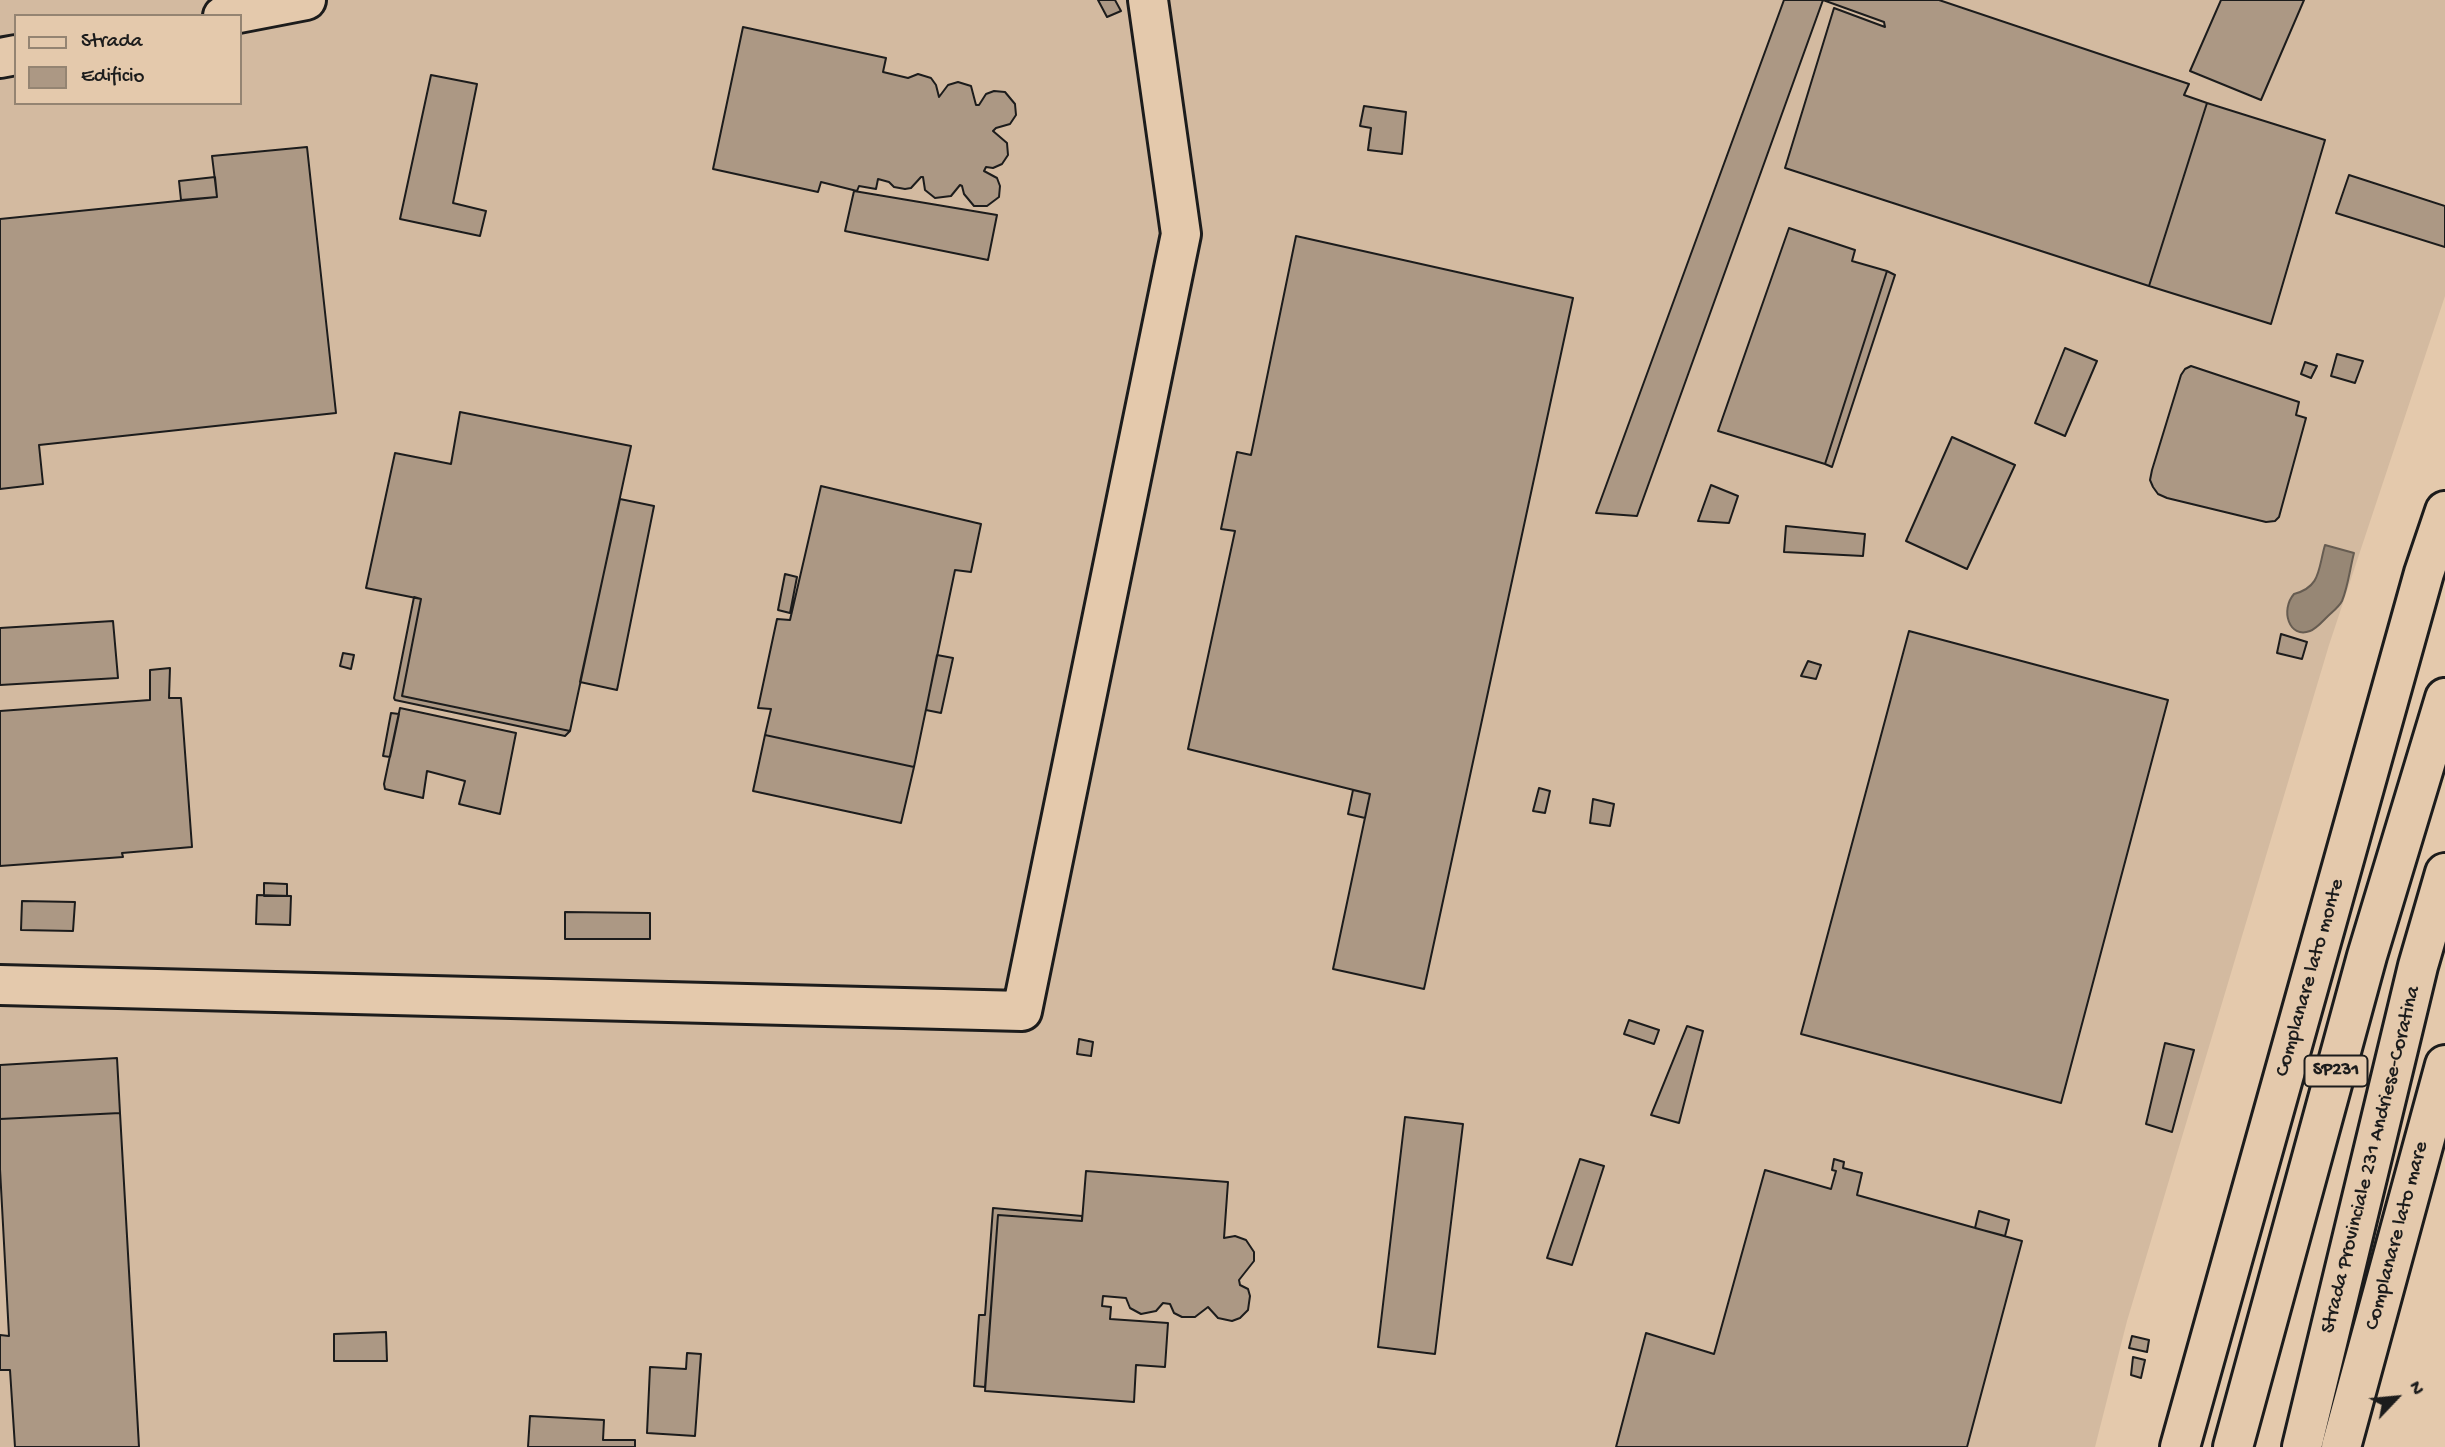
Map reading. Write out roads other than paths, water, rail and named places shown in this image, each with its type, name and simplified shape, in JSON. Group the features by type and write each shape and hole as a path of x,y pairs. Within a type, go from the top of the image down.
{"main road":[{"path":"233,14 306,0"},
{"path":"0,985 1022,1011 1181,234 1148,0"},
{"name":"Complanare lato monte","path":"2180,1447 2424,573 2445,511"},
{"name":"SP231","path":"2233,1447 2367,956 2445,698"},
{"name":"Strada Provinciale 231 Andriese-Coratina","path":"2302,1447 2418,966 2445,873"},
{"name":"Complanare lato mare","path":"2341,1447 2445,1065"}]}
